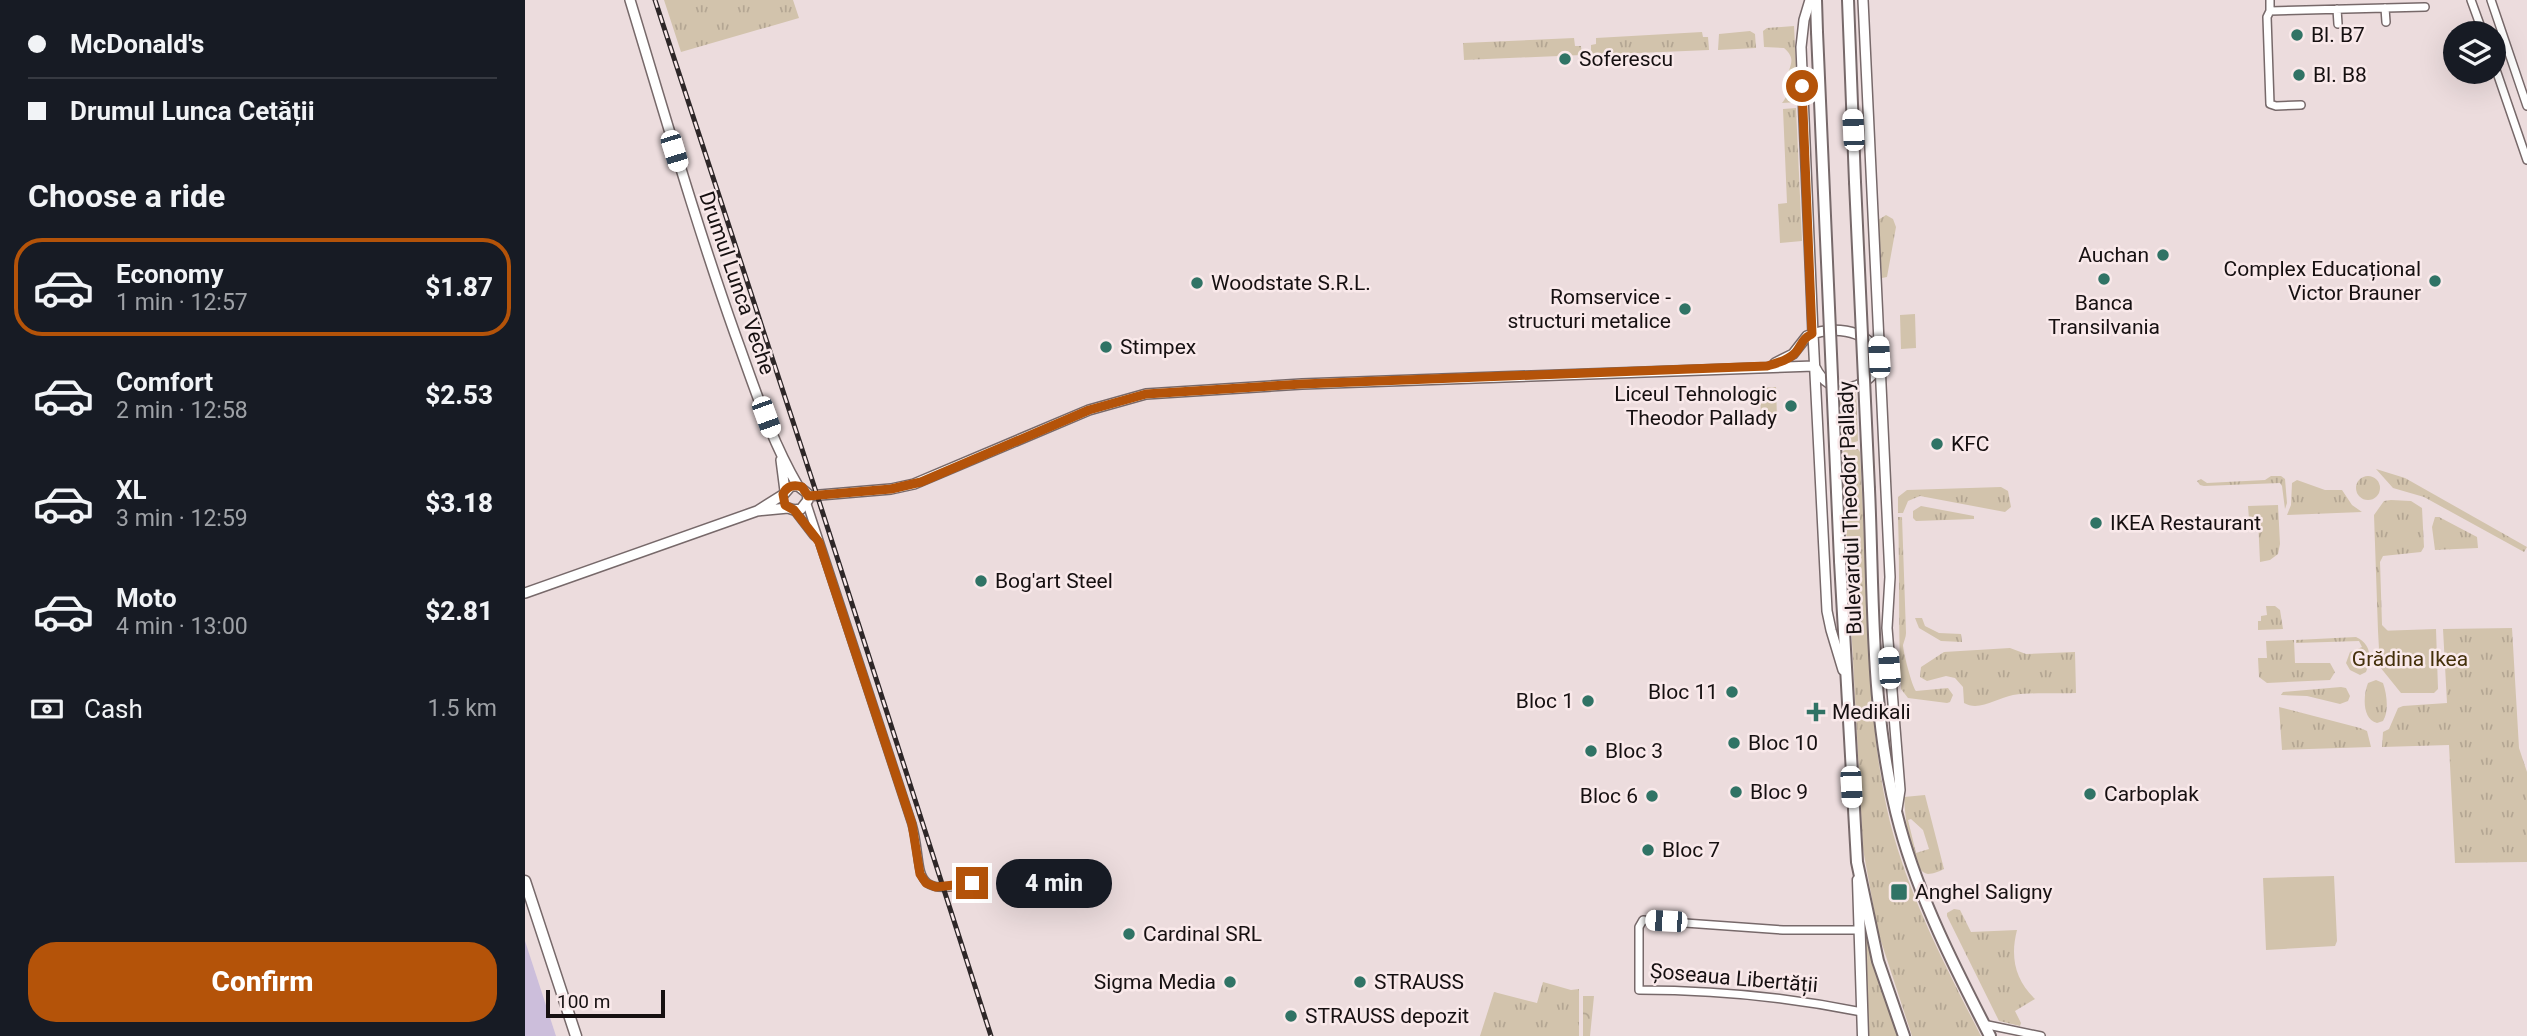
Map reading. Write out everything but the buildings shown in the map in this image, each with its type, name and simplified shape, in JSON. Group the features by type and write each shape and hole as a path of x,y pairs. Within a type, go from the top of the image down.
{"main road":[{"name":"Bulevardul Theodor Pallady","path":"1816,0 1845,675 1857,862 1875,950 1904,1036"},
{"name":"Bulevardul Theodor Pallady","path":"1847,0 1881,723 1896,813 1910,861 1932,918 1990,1036"},
{"path":"1857,862 1863,1036"},
{"path":"525,881 576,1036"}],"street":[{"name":"Drumul Lunca Veche","path":"630,0 697,223 780,455 798,486"},
{"name":"Bulevardul Theodor Pallady","path":"1810,0 1804,20 1801,47 1812,334 1828,611 1845,675"},
{"path":"1863,0 1890,577 1887,628 1900,790 1896,813"},
{"path":"2270,0 2267,16 2270,104 2301,105"},
{"path":"2471,0 2479,21"},
{"path":"2491,0 2527,106"},
{"path":"2270,11 2385,8 2399,4 2425,7"},
{"path":"2385,8 2386,22"},
{"path":"2337,9 2337,24"},
{"path":"2501,84 2527,160"},
{"path":"1772,366 1791,356 1805,338 1812,334 1839,331 1857,334 1870,342 1879,361"},
{"path":"757,511 801,509 807,500 891,489 921,482 1089,410 1146,394 1302,384 1772,366 1814,366 1826,382 1846,389 1867,381 1879,361"},
{"path":"1772,366 1808,370 1815,377"},
{"name":"Drumul Lunca Veche","path":"780,455 784,492"},
{"path":"525,593 757,511 791,486 805,489 819,542 912,824 920,874 926,883 936,887 972,883"},
{"path":"784,492 783,502 819,542"},
{"name":"Șoseaua Libertății","path":"1859,930 1783,930 1643,920 1639,927 1638,978 1639,990 1724,993 1810,1002 1862,1012"},
{"path":"1983,1024 2041,1036"}],"green space":[{"path":"664,0 793,0 799,18 681,52"},
{"path":"1794,26 1798,102 1782,103 1786,95 1791,56 1784,48 1764,47 1763,31 1767,28"},
{"path":"1750,31 1755,34 1756,48 1718,50 1719,34"},
{"path":"1702,32 1703,37 1708,37 1709,50 1591,55 1591,45 1596,44 1596,38"},
{"path":"1574,38 1575,46 1581,46 1582,55 1464,60 1463,43"},
{"path":"1796,108 1802,241 1780,243 1778,204 1787,203 1783,109"},
{"path":"1886,215 1893,219 1896,227 1887,277 1882,278 1878,220"},
{"path":"1915,314 1916,348 1901,349 1900,315"},
{"path":"1776,387 1777,418 1761,419 1760,388"},
{"path":"1856,392 1858,441 1846,445 1842,442 1840,395"},
{"path":"1858,449 1872,697 1877,747 1890,822 1918,904 1981,1036 1912,1036 1878,932 1863,849 1842,452"},
{"path":"2376,469 2405,478 2527,547 2524,552 2424,497 2393,488"},
{"path":"2271,476 2285,479 2285,509 2280,483 2204,486 2197,481 2201,479 2207,483 2265,480"},
{"path":"2368,476 2379,483 2380,488 2373,499 2368,500 2357,493 2356,488 2363,477"},
{"path":"2297,480 2325,490 2342,490 2352,505 2362,512 2287,515 2291,505 2292,483"},
{"path":"2001,487 2008,491 2011,507 2005,512 1920,496 1908,501 1903,513 1898,513 1898,497 1907,490"},
{"path":"2384,501 2411,501 2422,508 2424,547 2421,552 2383,556 2380,562 2382,625 2388,631 2378,631 2374,515"},
{"path":"2278,505 2278,554 2270,560 2260,562 2258,519 2249,519 2248,506"},
{"path":"1921,506 1974,516 1974,519 1916,521 1913,511"},
{"path":"1898,517 1902,517 1906,633 1903,645 1908,669 1916,691 1948,688 1953,695 1947,703 1908,698 1901,689"},
{"path":"2435,517 2477,537 2478,548 2435,550 2432,527"},
{"path":"2266,606 2275,606 2280,610 2283,629 2258,630 2261,616 2267,615"},
{"path":"1915,618 1922,618 1925,626 1939,633 1961,634 1962,642 1941,641 1919,628"},
{"path":"2512,628 2519,748 2527,772 2527,862 2455,863 2449,745 2382,747 2383,732 2389,729 2398,708 2447,703 2443,629"},
{"name":"Grădina Ikea","path":"2436,629 2438,689 2434,693 2401,693 2380,667 2378,631"},
{"path":"2356,637 2365,643 2369,656 2366,672 2360,675 2350,670 2346,663 2350,652 2362,647 2359,641 2296,643 2296,640"},
{"path":"2294,640 2295,663 2330,663 2335,672 2330,680 2267,683 2259,677 2258,658 2267,658 2266,641"},
{"path":"2010,648 2026,654 2075,652 2076,693 2021,694 1976,706 1964,703 1963,687 1955,678 1946,676 1927,681 1920,677 1921,667 1944,652"},
{"path":"2376,680 2383,683 2387,703 2383,721 2377,723 2372,721 2366,712 2365,700 2368,683"},
{"path":"2346,688 2350,696 2348,701 2340,704 2307,696 2281,695 2283,692"},
{"path":"2279,707 2367,731 2371,747 2282,750"},
{"path":"1925,795 1944,869 1928,874 1916,863 1909,840 1904,797","holes":["1911,819 1923,830 1929,849 1916,853 1908,820"]},
{"path":"2334,876 2335,946 2266,950 2263,878"},
{"path":"1954,909 1960,910 1971,932 2017,930 2014,950 2016,968 2023,984 2035,999 2015,1011 2020,1026 1999,1021 1947,916 1947,913"},
{"path":"1862,919 1874,965 1898,1036 1867,1036"},
{"path":"1543,982 1571,990 1579,989 1579,1036 1480,1036 1494,992 1537,1003"},
{"path":"1583,996 1594,996 1590,1036 1583,1036"}],"shaded area":[{"path":"525,941 556,1036 525,1036"}],"railway":[{"path":"655,0 991,1036"}],"place":[{"name":"Bl. B7","path":"2297,35"},
{"name":"Soferescu","path":"1565,59"},
{"name":"Bl. B8","path":"2299,75"},
{"name":"Auchan","path":"2163,255"},
{"name":"Banca Transilvania","path":"2104,279"},
{"name":"Complex Educațional Victor Brauner","path":"2435,281"},
{"name":"Woodstate S.R.L.","path":"1197,283"},
{"name":"Romservice - structuri metalice","path":"1685,309"},
{"name":"Stimpex","path":"1106,347"},
{"name":"Liceul Tehnologic Theodor Pallady","path":"1791,406"},
{"name":"KFC","path":"1937,444"},
{"name":"IKEA Restaurant","path":"2096,523"},
{"name":"Bog'art Steel","path":"981,581"},
{"name":"Bloc 11","path":"1732,692"},
{"name":"Bloc 1","path":"1588,701"},
{"name":"Medikali","path":"1816,712"},
{"name":"Bloc 10","path":"1734,743"},
{"name":"Bloc 3","path":"1591,751"},
{"name":"Bloc 9","path":"1736,792"},
{"name":"Carboplak","path":"2090,794"},
{"name":"Bloc 6","path":"1652,796"},
{"name":"Bloc 7","path":"1648,850"},
{"name":"Anghel Saligny","path":"1899,892"},
{"name":"Cardinal SRL","path":"1129,934"},
{"name":"Sigma Media","path":"1230,982"},
{"name":"STRAUSS","path":"1360,982"},
{"name":"STRAUSS depozit","path":"1291,1016"}],"route":[{"path":"972,883 936,887 922,879 918,870 912,824 819,542 794,510 787,508 783,502 783,494 787,488 795,485 802,487 808,496 907,486 1089,410 1146,394 1302,384 1767,366 1780,362 1789,358 1805,338 1812,334 1802,86"}]}
